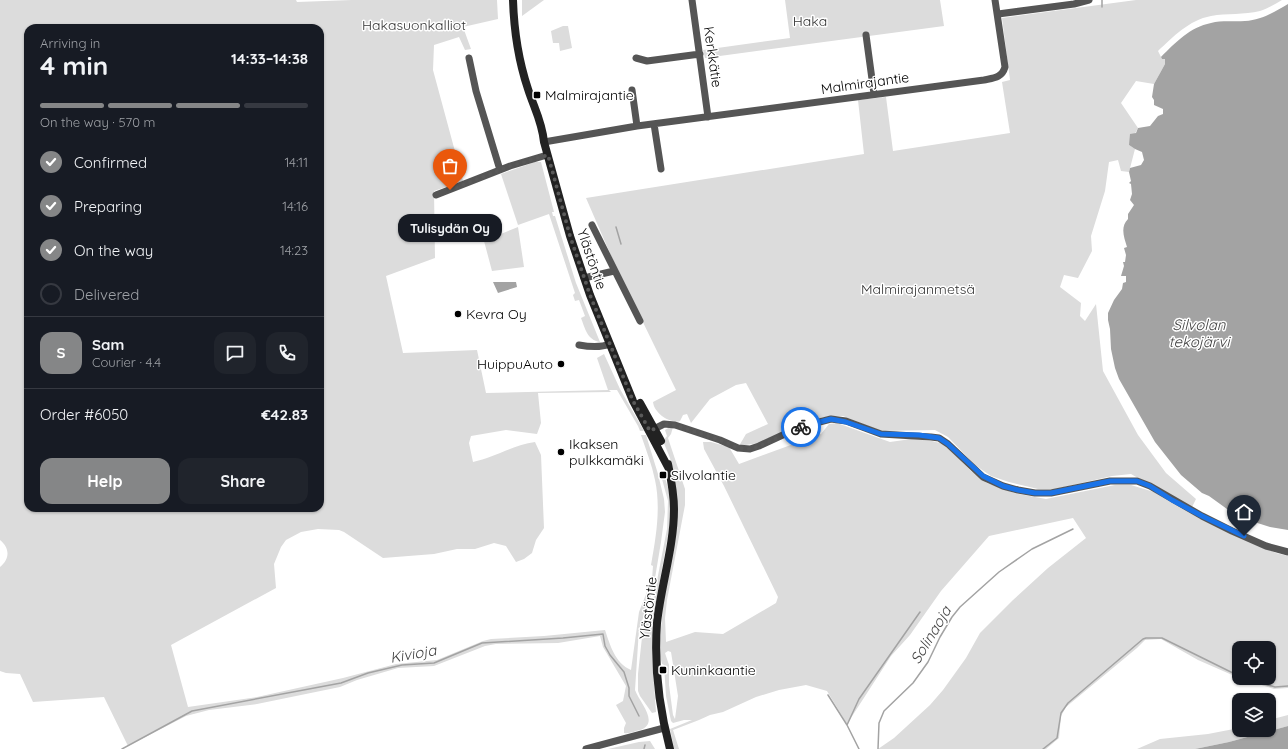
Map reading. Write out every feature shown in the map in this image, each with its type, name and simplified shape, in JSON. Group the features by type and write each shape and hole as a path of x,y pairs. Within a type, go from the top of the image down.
{"main road":[{"name":"Ylästöntie","path":"513,0 517,50 529,91 533,117 544,142 570,236 584,278 626,380 633,401 652,429 669,469 673,491 673,524 659,606 656,642 657,676 664,728 670,749"}],"street":[{"name":"Kerkkätie","path":"692,0 708,117"},
{"path":"996,0 998,14 1074,4 1089,0"},
{"name":"Malmirajantie","path":"544,142 637,126 984,80 999,76 1002,74 1005,67 998,14"},
{"path":"866,35 874,94"},
{"path":"636,58 647,61 700,54"},
{"path":"469,58 476,91 500,170"},
{"path":"632,90 637,126"},
{"path":"654,124 661,169"},
{"path":"436,195 500,170 548,155"},
{"path":"592,226 640,321"},
{"path":"584,278 614,271"},
{"path":"579,345 603,347 610,344"},
{"path":"652,429 664,424 675,425 720,440 738,448 750,449 760,446 800,427 831,419 852,423 881,434 939,438 948,444 983,476 1003,486 1035,493 1051,493 1110,481 1137,481 1150,486 1172,500 1232,531 1266,546 1288,552"},
{"path":"586,749 664,728"}],"green space":[{"name":"Hakasuonkalliot","path":"0,0 296,0 297,2 352,0 497,0 498,19 463,27 471,49 465,50 459,37 434,45 433,70 463,181 434,191 435,258 386,276 403,353 477,350 486,393 608,390 597,358 604,354 620,389 644,431 640,431 617,390 609,390 611,392 538,393 541,423 537,434 506,430 471,436 469,443 473,462 535,442 541,455 544,528 536,540 532,553 524,559 516,562 506,546 494,543 475,549 457,549 434,554 383,558 339,530 318,529 301,532 286,540 281,547 274,564 276,588 171,645 188,707 257,697 343,678 396,664 437,660 491,639 605,630 617,658 625,667 631,670 639,612 652,579 653,566 651,565 655,544 658,512 655,480 651,463 641,435 646,435 658,474 664,499 665,512 654,584 639,629 635,690 649,718 646,727 640,730 624,733 626,723 616,705 623,701 626,686 603,647 600,636 558,643 496,644 485,646 434,666 398,668 357,680 340,687 257,704 209,710 186,716 128,746 104,697 33,702 20,674 0,671 0,567 6,561 8,554 6,546 0,540"},
{"path":"522,0 544,0 522,16"},
{"name":"Haka","path":"785,0 940,0 944,26 705,58 703,50 790,38"},
{"name":"Malmirajanmetsä","path":"1136,0 1282,0 1260,11 1217,15 1203,18 1182,30 1158,51 1162,59 1165,58 1165,64 1154,84 1136,81 1121,103 1138,128 1129,145 1135,149 1129,172 1121,171 1118,160 1109,162 1105,191 1091,236 1092,251 1078,278 1064,275 1060,287 1081,303 1080,316 1085,321 1096,304 1103,371 1138,435 1166,473 1196,499 1191,509 1131,474 1112,476 1055,489 1038,489 1009,482 991,476 975,465 948,437 935,430 881,431 843,416 831,416 815,419 786,430 759,443 739,446 746,434 768,424 746,383 736,385 710,399 691,423 687,414 683,415 680,421 672,421 659,414 653,402 676,390 616,267 586,198 864,154 858,100 886,97 893,151 1010,133 1002,82 1010,80 1002,18"},
{"path":"563,26 568,26 572,48 560,51 559,43 553,43 551,31"},
{"path":"535,162 541,162 554,212 552,212 553,216 555,216 576,283 600,342 589,336 584,326 581,318 585,316 579,300 575,301 573,295 575,293 549,214 518,225 501,174"},
{"path":"518,227 524,267 492,271 484,241"},
{"path":"837,423 890,442 911,439 944,444 971,471 987,483 1014,493 1046,499 1115,485 1131,485 1154,492 1217,527 1276,553 1288,556 1288,688 1274,689 1261,685 1276,685 1276,641 1232,641 1232,675 1198,660 1161,639 1145,640 1066,707 1061,716 1059,738 1046,749 878,749 894,738 930,705 966,658 980,633 1048,568 1086,538 1073,518 989,536 941,591 910,635 891,656 847,724 827,691 806,685 779,690 756,697 723,712 710,715 673,730 679,749 674,749 670,729 692,720 684,720 673,723 671,721 666,696 664,665 662,664 659,652 674,476 670,458 663,441 667,436 665,430 673,427 668,438 685,489 685,505 667,600 665,618 666,642 695,632 723,634 776,603 778,597 724,486 704,449 703,442 711,442 729,447 739,464 821,434 829,424","holes":["668,651 671,652 678,696 675,719 673,715 669,685 669,665 665,653"]},
{"path":"665,478 671,504 669,529 658,592 653,671 656,712 652,713 638,691 638,674 643,628 654,596 667,529 668,501 662,479"},
{"path":"1288,715 1288,726 1276,729 1276,718"},
{"path":"1232,729 1232,737 1247,737 1195,749 1137,749 1160,739 1208,734"},
{"path":"650,741 655,749 608,749 639,742"}],"water":[{"name":"Silvolan tekojärvi","path":"1288,4 1288,530 1270,527 1248,520 1202,493 1181,475 1155,442 1119,379 1111,349 1108,313 1114,300 1122,289 1123,283 1126,282 1126,276 1121,276 1124,266 1123,262 1125,262 1126,255 1124,248 1127,247 1123,229 1128,219 1128,214 1134,205 1130,200 1132,194 1131,184 1129,183 1131,181 1129,172 1130,168 1141,165 1144,160 1142,152 1129,145 1130,134 1136,133 1138,128 1150,126 1158,116 1163,114 1163,109 1154,105 1154,100 1152,97 1154,84 1165,64 1165,59 1162,59 1161,57 1183,36 1203,25 1215,22 1257,19"},
{"path":"493,282 516,282 517,287 498,293"},
{"path":"1288,726 1288,749 1195,749 1247,737 1276,737 1276,729"}],"waterway":[{"path":"1102,0 1102,7"},
{"path":"616,227 621,244"},
{"name":"Solinaoja","path":"878,749 879,723 884,711 913,683 928,662 940,637 960,607 999,572 1032,549 1073,529"},
{"path":"847,725 859,699 920,612"},
{"name":"Kivioja","path":"122,749 192,711 341,683 368,673 402,665 434,663 482,643 603,634 605,646 610,655 624,672 629,688 629,696 639,716"},
{"path":"1043,749 1057,738 1061,713 1068,703 1143,639 1162,638 1232,673"},
{"path":"1268,685 1275,687 1288,686"},
{"path":"828,695 847,725 859,749"},
{"name":"Kivioja","path":"644,749 645,745"}],"way so far":[{"path":"450,190 510,166 548,155 570,236 590,295 626,380 633,401 650,431 664,424 675,425 720,440 738,448 750,449 760,446 801,427"}],"place":[{"name":"Malmirajantie","path":"537,95"},
{"name":"Tulisydän Oy","path":"450,190"},
{"name":"Kevra Oy","path":"458,314"},
{"name":"HuippuAuto","path":"561,364"},
{"name":"Ikaksen pulkkamäki","path":"561,452"},
{"name":"Silvolantie","path":"663,475"},
{"name":"Kuninkaantie","path":"663,670"}],"route":[{"path":"801,427 831,419 857,425 881,434 919,435 939,438 989,480 1003,486 1035,493 1051,493 1110,481 1137,481 1150,486 1202,516 1244,536"}]}
